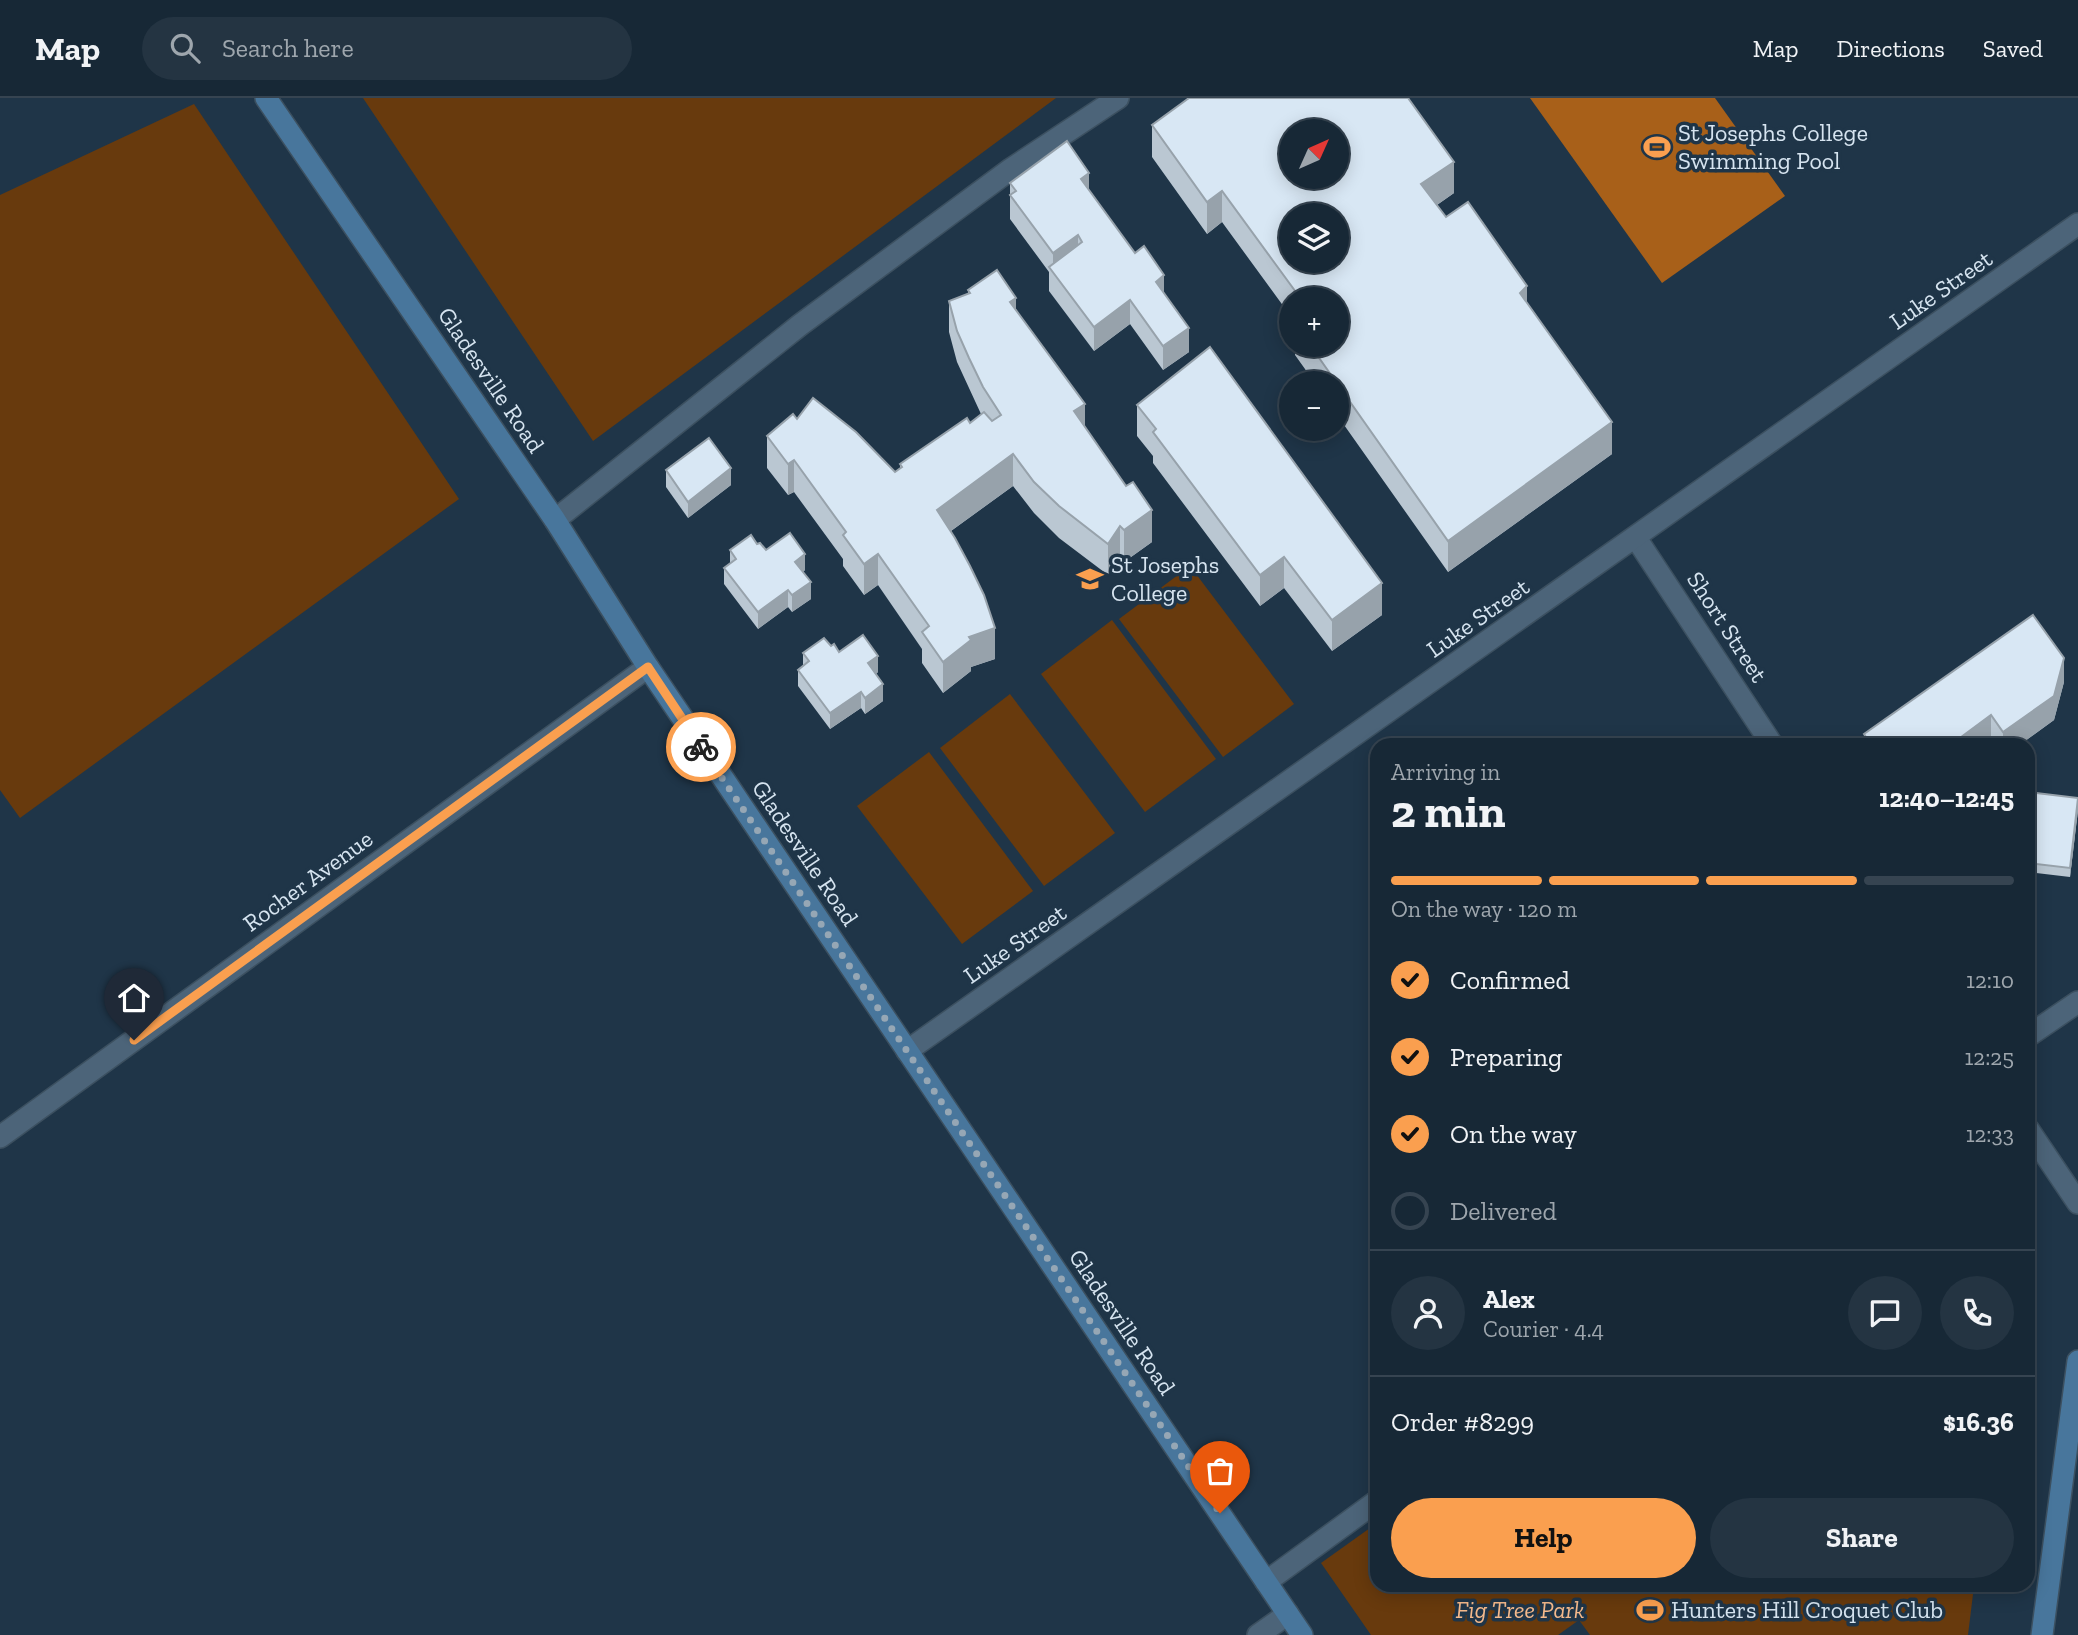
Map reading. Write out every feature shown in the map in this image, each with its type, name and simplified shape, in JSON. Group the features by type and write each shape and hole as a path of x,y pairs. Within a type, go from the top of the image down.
{"street":[{"name":"Gladesville Road","path":"266,98 555,520 648,667 1302,1635"},
{"path":"555,520 854,285 1011,169 1118,98"},
{"name":"Luke Street","path":"907,1051 2078,224"},
{"name":"Short Street","path":"1636,538 1768,738"},
{"name":"Rocher Avenue","path":"0,1137 648,667"},
{"path":"2035,1031 2078,1002"},
{"path":"2035,1139 2078,1203"},
{"path":"2042,1635 2078,1361"},
{"path":"1266,1582 1370,1506"},
{"path":"1258,1635 1288,1614"}],"green space":[{"path":"363,98 1056,98 593,441"},
{"path":"194,104 459,499 20,818 0,790 0,195"},
{"path":"1190,566 1294,704 1223,757 1119,619"},
{"path":"1112,620 1216,759 1145,812 1041,674"},
{"path":"1010,694 1115,833 1044,886 940,748"},
{"path":"929,752 1033,891 962,944 857,806"},
{"name":"Fig Tree Park","path":"1370,1528 1370,1592 1973,1592 1968,1635 1590,1635 1579,1620 1558,1635 1371,1635 1321,1563"}],"shaded area":[{"name":"St Josephs College Swimming Pool","path":"1530,98 1715,98 1785,196 1662,283"}],"building":[{"path":"1189,98 1408,98 1454,162 1421,184 1446,217 1468,202 1527,286 1520,293 1612,422 1448,541 1349,400 1349,371 1328,371 1318,357 1349,357 1349,287 1292,287 1282,273 1349,273 1349,203 1279,203 1279,269 1222,191 1207,202 1152,125"},
{"path":"1067,141 1089,173 1081,179 1135,253 1144,246 1164,275 1156,282 1189,328 1163,346 1130,300 1094,327 1049,267 1082,242 1078,235 1053,253 1010,195 1016,191 1010,183"},
{"path":"997,270 1016,298 1010,302 1085,404 1074,411 1126,486 1133,482 1152,510 1124,530 1120,526 1108,544 1059,506 1034,482 1013,454 937,510 970,566 984,595 995,628 969,637 971,640 943,662 922,632 929,626 878,554 864,564 843,535 846,532 794,460 788,464 767,436 793,414 797,419 813,398 856,432 895,472 902,467 900,464 967,418 970,423 984,412 992,421 1001,415 969,358 957,331 949,301 970,293 968,290"},
{"path":"1210,347 1382,583 1332,620 1284,557 1260,575 1153,432 1156,429 1137,405"},
{"path":"709,438 731,468 688,502 666,470"},
{"path":"790,533 805,554 795,562 811,582 792,595 788,590 758,612 724,568 736,559 730,550 751,535 757,544 760,543 766,550"},
{"path":"2033,615 2064,658 2054,696 2003,732 1991,715 1960,738 1867,738 1864,734"},
{"path":"863,635 878,656 868,663 883,684 865,698 861,692 830,713 798,670 809,661 803,653 824,638 831,646 834,644 839,652"},
{"path":"2035,793 2078,798 2070,868 2035,864"}],"way so far":[{"path":"701,747 1220,1513"}],"place":[{"name":"St Josephs College Swimming Pool","path":"1657,147"},
{"name":"St Josephs College","path":"1090,579"},
{"name":"Hunters Hill Croquet Club","path":"1650,1610"}],"route":[{"path":"134,1040 648,667 701,747"}]}
